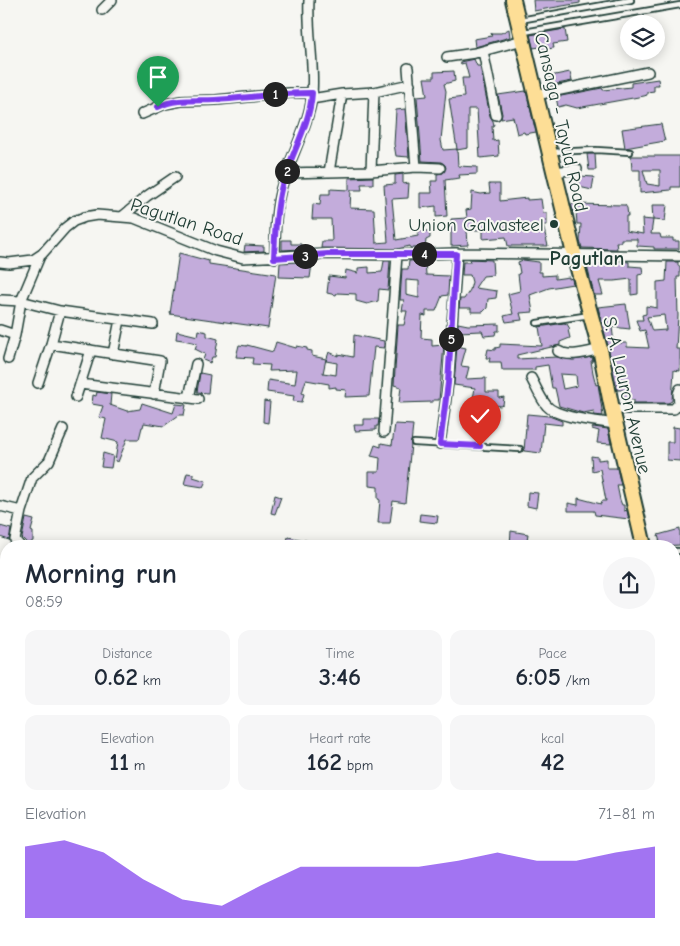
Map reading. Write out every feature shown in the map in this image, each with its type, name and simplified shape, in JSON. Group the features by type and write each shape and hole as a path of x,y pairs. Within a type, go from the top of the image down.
{"highway":[{"name":"Cansaga - Tayud Road","path":"514,0 574,254"},
{"name":"S. A. Lauron Avenue","path":"574,254 600,349 615,424 643,540"}],"street":[{"path":"102,10 112,0"},
{"path":"274,258 276,218 286,173 308,116 312,96 309,0"},
{"path":"447,57 482,51 521,31"},
{"path":"482,51 496,115"},
{"path":"408,68 416,168"},
{"path":"536,94 648,72"},
{"path":"142,114 165,104 181,100 216,100 290,93 312,96 374,92 410,84"},
{"path":"371,171 374,92"},
{"path":"329,172 342,94"},
{"path":"286,173 440,168"},
{"path":"555,172 577,169"},
{"path":"123,216 147,196 175,177"},
{"name":"Pagutlan Road","path":"0,262 9,263 35,259 74,221 96,215 134,218 228,255 242,258 328,254 680,256"},
{"path":"8,359 15,335 21,301 42,254"},
{"path":"440,444 448,383 456,254"},
{"path":"384,432 397,255"},
{"path":"2,300 21,301 60,311 153,324"},
{"path":"38,383 52,344 60,311"},
{"path":"113,354 120,320"},
{"path":"0,330 15,335"},
{"path":"52,344 160,361 154,394"},
{"path":"558,351 566,354 580,354 600,349"},
{"path":"76,397 90,350"},
{"path":"80,384 193,399 196,364"},
{"path":"531,378 547,406 553,411 615,424"},
{"path":"612,409 674,409 678,406 680,389"},
{"path":"15,540 21,511 32,478 49,461 63,429"},
{"path":"0,506 21,511"}],"lane":[{"path":"521,31 631,0"},
{"path":"521,31 680,5"},
{"path":"550,152 596,150 630,152"},
{"path":"536,323 591,314"},
{"path":"414,443 520,449"}],"building":[{"path":"533,0 580,0 580,3 534,11"},
{"path":"509,29 510,37 475,47 474,39 492,36 491,33 501,33"},
{"path":"565,29 567,42 553,44 554,48 540,50 540,47 533,48 530,35"},
{"path":"474,59 477,66 480,66 490,116 494,125 492,126 493,141 498,140 499,156 480,158 477,109 468,109 468,148 457,150 458,166 477,167 477,174 459,175 460,178 445,180 447,216 436,217 436,206 420,208 420,193 432,193 431,181 437,181 437,174 443,173 446,168 441,162 422,161 417,97 427,96 424,78 434,78 434,72 454,71 455,81 444,84 446,91 441,140 443,150 457,149 449,99 464,97 462,78 469,78 465,63 461,64 460,62"},
{"path":"570,72 572,81 552,85 550,76"},
{"path":"658,79 659,85 654,85 654,91 647,92 647,95 644,96 577,108 566,105 558,107 556,97 602,88 603,90 631,87 631,83"},
{"path":"526,91 536,132 517,134 513,117 501,119 502,114 498,95"},
{"path":"405,109 409,157 396,156 394,144 396,110"},
{"path":"661,124 665,141 625,148 622,129"},
{"path":"587,154 595,154 596,170 589,170"},
{"path":"631,156 680,156 680,187 671,187 671,190 640,193 640,170 632,170","holes":["643,170 660,170 660,186 647,184"]},
{"path":"403,174 403,184 409,183 408,198 392,199 396,240 418,236 418,231 430,231 430,238 426,240 425,248 410,248 410,246 397,249 321,248 322,241 332,241 331,219 312,219 313,204 320,205 321,194 330,194 330,189 349,190 349,178 373,177 373,184 361,184 362,190 351,190 350,208 374,209 376,243 388,242 384,185 395,184 395,175"},
{"path":"580,176 594,177 592,190 579,187"},
{"path":"489,184 500,184 500,201 527,198 527,200 541,199 543,213 547,213 547,225 543,225 548,246 508,246 506,237 483,239 483,230 467,230 468,245 451,246 451,219 467,218 466,210 471,209 472,192 490,193"},
{"path":"571,204 625,205 628,216 626,216 626,231 643,234 642,219 653,220 651,234 660,234 661,238 673,238 673,241 679,241 679,249 654,249 654,247 637,246 637,239 621,239 621,242 616,242 617,249 582,248 580,241 581,224 577,224 576,211 573,211"},
{"path":"652,205 667,205 665,221 653,220"},
{"path":"282,240 291,240 291,244 301,244 301,249 282,250"},
{"path":"245,245 264,246 264,251 244,252"},
{"path":"179,253 209,261 209,264 276,274 268,328 170,314"},
{"path":"469,259 492,260 493,275 483,276 475,288 497,291 496,298 488,299 487,308 483,312 471,312 471,308 459,308 460,299 464,299 470,290 472,282 470,275 462,275 463,262 470,262"},
{"path":"425,260 426,275 449,276 448,295 442,296 436,311 426,311 426,316 422,315 421,338 432,339 432,346 444,345 439,400 433,400 433,402 399,403 401,387 394,385 398,325 404,325 407,311 402,311 404,300 400,300 402,269 408,269 409,261","holes":["406,280 419,281 419,298 406,295"]},
{"path":"523,260 539,262 539,272 542,272 542,276 555,275 555,279 569,277 569,279 572,278 573,284 549,288 530,295 533,312 520,313 522,320 506,322 504,316 513,314 508,294 520,291 518,262"},
{"path":"384,261 390,261 388,290 379,289 378,301 367,304 356,301 356,294 337,293 336,295 327,293 329,276 345,278 346,270 358,273 358,268 369,267 369,273 382,272"},
{"path":"617,261 629,262 629,266 642,267 643,274 638,275 638,294 631,295 631,279 599,281 603,295 594,295 587,266"},
{"path":"300,262 312,264 310,278 279,277 280,263"},
{"path":"667,262 678,262 680,277 677,277 678,316 676,349 680,349 680,371 674,370 672,401 668,403 634,403 634,400 624,400 623,390 617,390 598,307 626,304 630,329 612,327 614,343 627,343 627,347 649,348 645,330 640,331 636,320 643,320 642,315 646,314 646,306 657,308 657,282 666,281","holes":["664,315 666,330 652,331 647,317"]},
{"path":"458,323 468,325 499,324 499,331 496,331 495,335 484,336 482,331 458,332"},
{"path":"567,324 570,329 568,330 570,338 560,342 560,345 517,355 517,359 557,357 573,360 592,357 593,373 596,385 598,384 603,416 594,415 594,411 583,413 559,406 555,388 552,388 548,365 535,367 535,370 502,370 501,362 489,362 490,358 486,358 488,349 495,350 495,348 500,347 500,344 542,346 539,327","holes":["560,374 576,375 577,386 563,389"]},
{"path":"199,330 207,332 207,336 218,339 215,357 212,357 210,363 203,360 205,354 195,349 197,343 176,339 177,331 198,336"},
{"path":"354,335 384,341 384,348 374,347 369,396 345,397 346,390 336,389 336,387 329,388 329,384 306,380 302,393 304,394 302,402 293,401 294,396 267,392 268,380 295,384 297,370 269,371 270,365 252,364 253,358 236,357 239,345 247,345 273,352 276,342 296,348 297,346 307,348 307,350 312,351 312,356 326,359 323,373 336,375 337,363 326,361 329,352 338,356 338,354 353,357"},
{"path":"457,346 466,348 461,366 469,367 466,379 486,378 486,392 499,392 499,398 504,397 503,405 486,407 472,404 475,388 454,385"},
{"path":"200,373 210,375 208,393 197,392"},
{"path":"97,392 111,394 110,405 127,411 140,409 142,403 173,413 176,404 186,405 184,415 179,415 164,426 144,423 139,439 127,439 118,462 115,461 118,442 102,438 106,419 99,417 103,406 92,404 93,395 96,396"},
{"path":"264,401 270,402 268,423 263,422"},
{"path":"527,414 549,416 562,421 562,425 544,423 541,453 524,451"},
{"path":"364,419 379,419 376,430 355,431 354,425 364,425"},
{"path":"395,424 413,425 405,503 393,501 390,523 378,523 380,500 378,499 378,487 369,486 369,472 379,472 380,458 371,456 375,445 381,447 381,443 392,445"},
{"path":"593,427 608,429 611,444 597,443 599,431 592,429"},
{"path":"673,427 680,428 680,461 667,460 667,442 673,442"},
{"path":"103,453 113,456 111,468 101,467"},
{"path":"591,456 598,457 598,460 607,459 607,468 617,468 621,485 617,485 620,500 622,505 624,505 624,511 627,510 629,519 595,515 594,511 568,511 568,503 578,505 578,498 601,504 602,501 606,501 600,469 592,471"},
{"path":"187,473 206,481 203,487 184,484"},
{"path":"528,492 538,493 536,508 527,506"},
{"path":"275,495 281,497 275,514 271,513"},
{"path":"420,514 438,516 437,523 419,521"},
{"path":"26,518 34,520 31,531 33,532 33,540 24,540 22,538"},
{"path":"0,526 11,529 9,540 0,537"},
{"path":"680,529 680,540 659,540 658,535"},
{"path":"511,531 528,534 527,540 510,540"},
{"path":"288,537 304,540 287,540"}],"place":[{"name":"Union Galvasteel","path":"554,224"}],"district":[{"name":"Pagutlan","path":"587,258"}],"route":[{"path":"158,107 181,100 216,100 247,96 312,93 308,116 282,184 276,218 274,258 328,254 456,254 448,383 440,444 480,446"}]}
